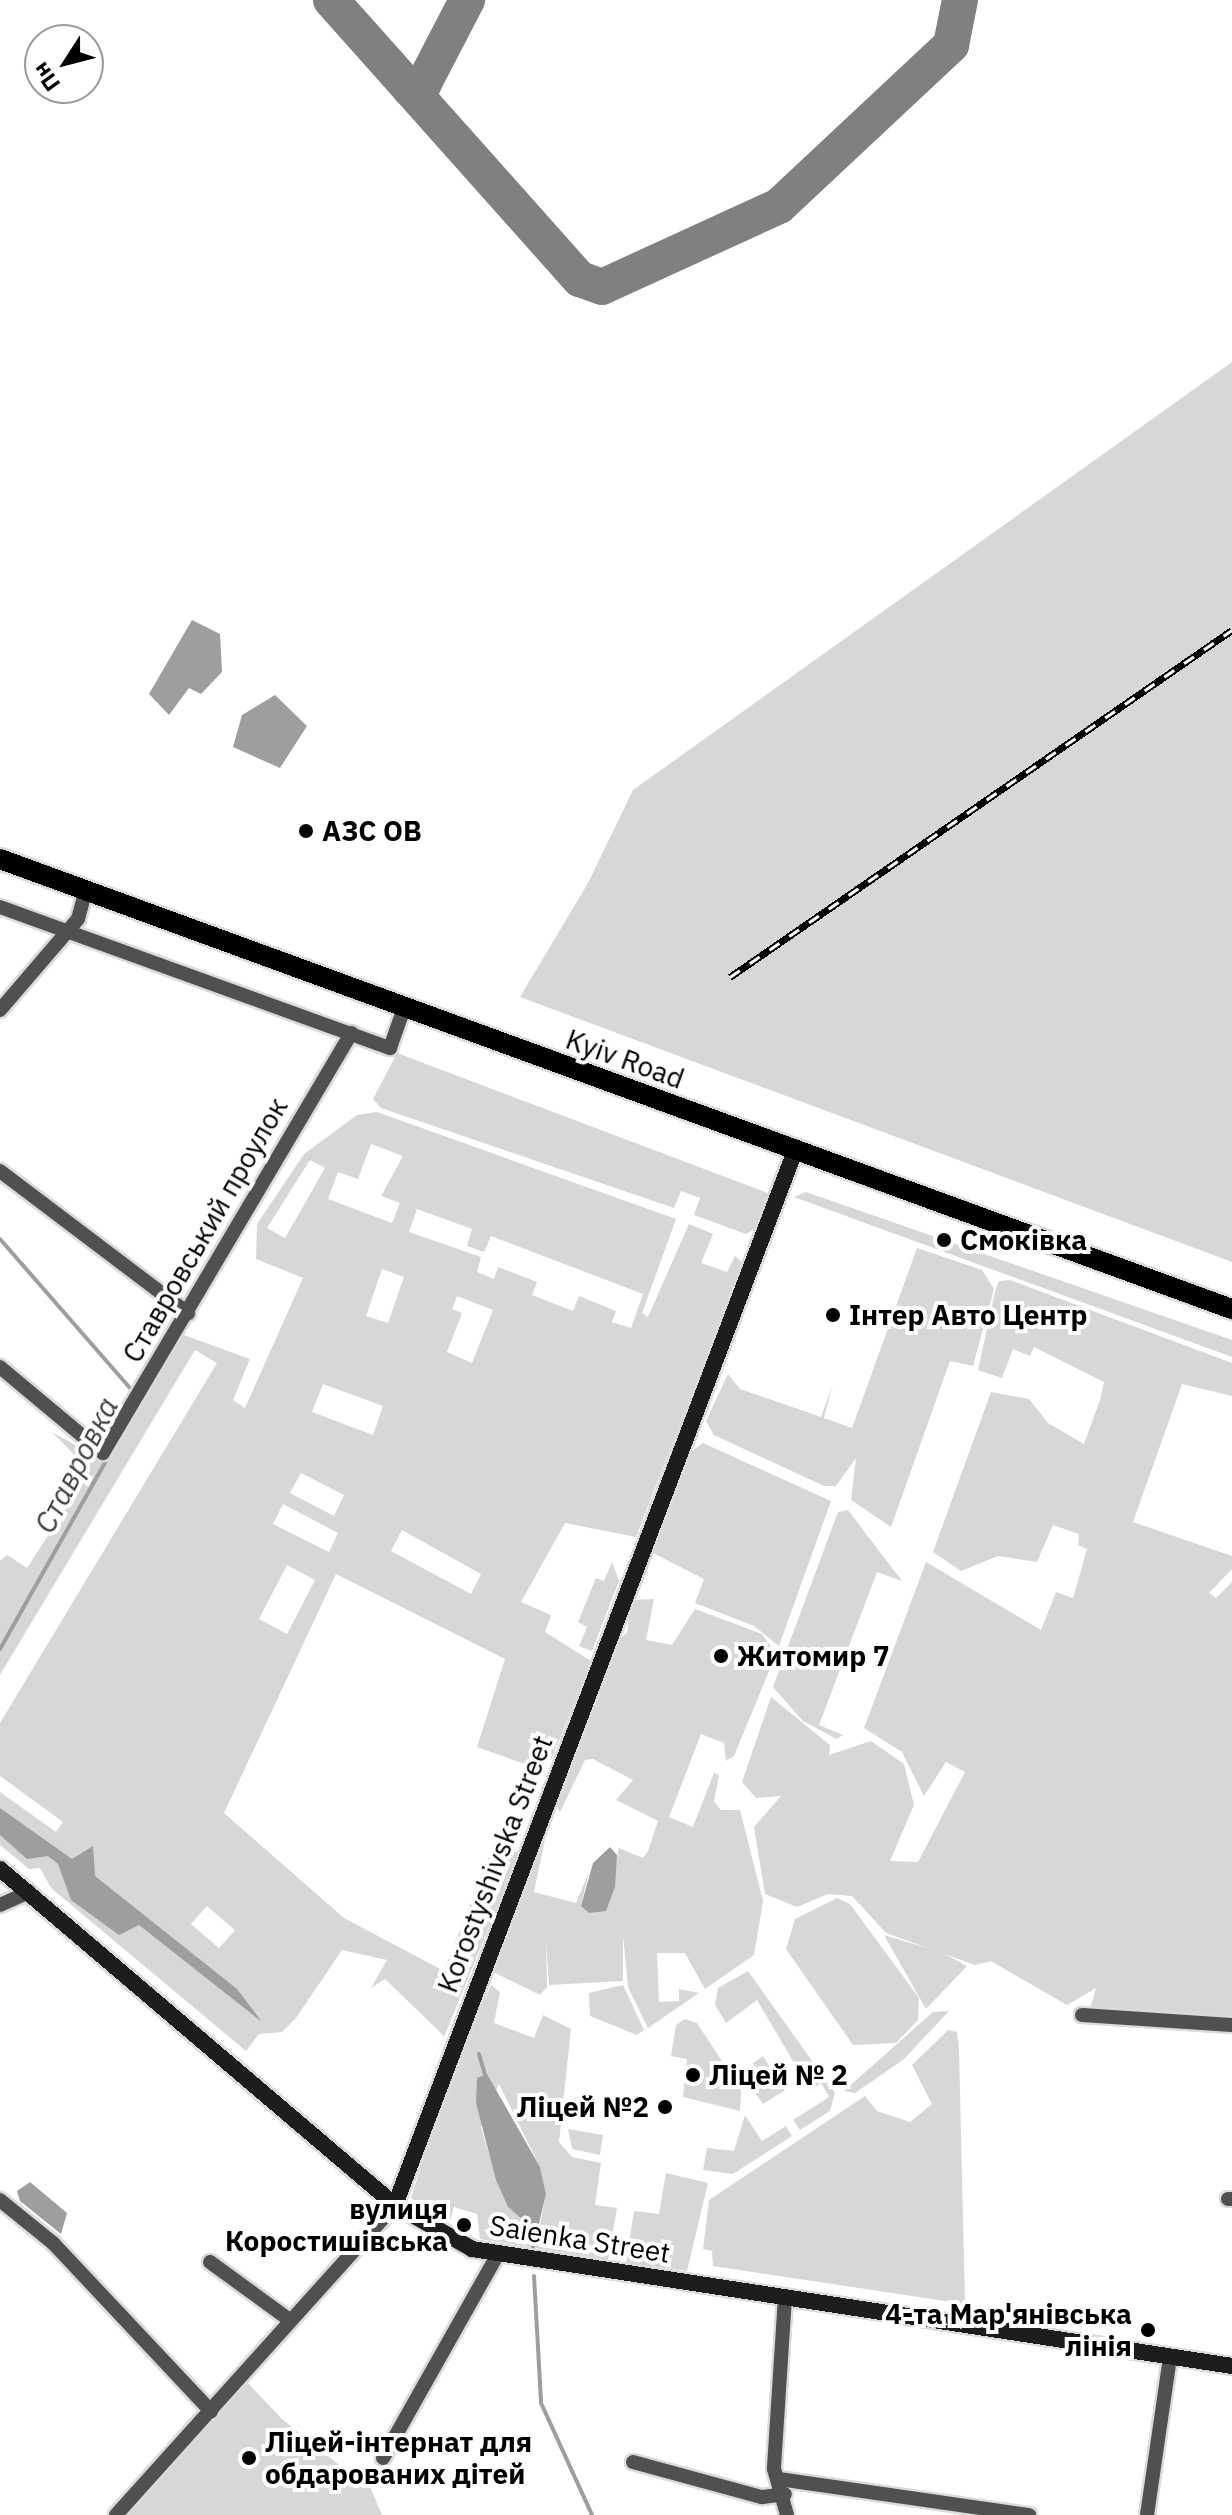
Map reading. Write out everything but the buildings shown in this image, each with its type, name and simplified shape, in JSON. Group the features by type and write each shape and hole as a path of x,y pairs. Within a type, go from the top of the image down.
{"main road":[{"name":"Kyiv Road","path":"0,859 1232,1309"}],"street":[{"path":"0,1010 64,931 78,919 86,890"},
{"path":"0,907 390,1048 404,1008"},
{"name":"Ставровський проулок","path":"0,1367 103,1453 351,1033"},
{"name":"Korostyshivska Street","path":"116,2515 395,2205 795,1151"},
{"path":"0,1171 188,1313"},
{"name":"Saienka Street","path":"0,1869 395,2205 433,2232 497,2256 1232,2366"},
{"path":"0,1905 29,1892"},
{"path":"1082,2015 1232,2025"},
{"path":"0,2200 53,2243 211,2411"},
{"path":"383,2458 497,2256"},
{"path":"210,2262 291,2321"},
{"path":"785,2297 779,2479 785,2494 787,2515"},
{"path":"1147,2515 1170,2357"},
{"path":"633,2462 762,2497 785,2494"},
{"path":"779,2479 1029,2515"}],"shaded area":[{"path":"1232,362 1232,1262 520,997 588,883 633,790"},
{"path":"192,620 220,634 222,672 201,694 189,688 169,715 149,694"},
{"path":"275,695 307,726 280,768 233,747 242,715"},
{"path":"397,1053 768,1193 757,1228 746,1234 694,1215 700,1198 681,1191 674,1208 381,1108 373,1099"},
{"path":"377,1112 676,1219 642,1313 648,1317 689,1224 713,1234 701,1263 727,1272 735,1256 743,1263 636,1537 565,1523 521,1602 551,1615 545,1632 591,1661 552,1758 530,1766 477,1747 505,1659 336,1574 224,1813 344,1918 444,1971 494,1843 519,1853 418,2101 444,2036 385,1979 371,1988 387,1960 342,1950 296,2018 282,2032 259,2034 246,2051 51,1888 40,1868 29,1869 0,1845 0,1792 56,1832 63,1822 0,1776 0,1723 217,1363 195,1350 0,1675 0,1561 7,1555 27,1568 90,1471 52,1432 102,1460 181,1334 250,1359 233,1400 245,1408 303,1278 256,1259 257,1224 304,1154 357,1115","holes":["371,1144 403,1156 381,1196 400,1203 392,1223 328,1199 338,1172 358,1179","310,1160 325,1168 285,1238 267,1228","417,1209 472,1229 467,1246 484,1252 491,1236 643,1294 631,1328 612,1322 616,1311 579,1296 573,1311 532,1295 537,1282 498,1267 494,1279 477,1272 481,1257 409,1232","382,1269 404,1277 388,1323 366,1316","457,1296 493,1310 472,1363 447,1352 462,1313 452,1309","323,1384 383,1406 373,1435 312,1412","301,1473 344,1495 334,1516 290,1493","283,1504 338,1533 329,1552 273,1524","402,1530 481,1574 471,1594 391,1551","287,1565 315,1580 287,1634 259,1619","207,1906 235,1930 219,1948 191,1924"]},
{"path":"806,1192 1232,1340 1232,1357 794,1197"},
{"path":"917,1248 982,1270 994,1289 973,1366 950,1361 891,1527 851,1500 856,1458 836,1486 824,1486 714,1435 706,1421 728,1374 740,1389 821,1417 833,1384 824,1418 852,1428"},
{"path":"1010,1280 1232,1363 1232,1396 1182,1384 1133,1522 1232,1556 1232,1569 1209,1593 1216,1598 1232,1582 1232,2016 1090,2009 1096,1988 1067,2005 991,1961 975,1965 886,1933 852,1896 828,1894 797,1907 765,1894 754,1827 781,1796 756,1798 742,1782 771,1697 830,1745 829,1755 871,1741 904,1764 914,1805 890,1861 918,1862 965,1772 946,1762 924,1796 902,1752 864,1728 926,1562 1041,1630 1056,1592 1073,1598 1087,1549 1078,1545 1079,1534 1053,1525 1037,1562 998,1556 961,1571 933,1552 991,1392 1029,1399 1048,1423 1084,1444 1100,1400 1104,1382 1034,1347 1030,1356 1013,1349 1002,1378 978,1370 995,1292 999,1281"},
{"path":"703,1443 831,1501 779,1646 754,1626 695,1603 704,1579 651,1552 688,1454"},
{"path":"848,1510 902,1581 877,1572 819,1725 843,1735 837,1739 803,1721 773,1687 838,1512"},
{"path":"612,1562 619,1581 592,1651 579,1646 587,1627 578,1622 596,1578 604,1581"},
{"path":"654,1599 646,1640 672,1645 695,1609 762,1634 776,1654 734,1756 726,1761 724,1743 701,1734 669,1817 693,1827 714,1773 719,1775 714,1801 721,1810 740,1810 763,1901 754,1955 705,1989 685,1953 657,1953 659,2002 679,2001 679,1989 699,1993 648,2028 628,1987 623,1935 623,1981 549,1985 546,1940 547,1987 540,1995 491,1971 545,1839 534,1892 576,1903 589,1872 581,1905 589,1913 607,1908 619,1848 643,1858 648,1851 658,1821 616,1800 633,1780 593,1759 585,1760 560,1812 555,1804 616,1641 627,1633 631,1600"},
{"path":"0,1808 72,1859 93,1846 95,1876 237,1989 262,2022 139,1925 119,1935 71,1900 58,1864 48,1856 27,1859 0,1835"},
{"path":"610,1847 617,1855 615,1887 606,1911 589,1913 581,1906 593,1863"},
{"path":"837,1898 850,1904 919,1998 918,2020 896,2043 853,2045 786,1949 795,1919"},
{"path":"884,1935 941,1952 967,1966 926,2009"},
{"path":"748,1971 835,2093 830,2111 800,2130 793,2120 829,2097 821,2083 810,2090 757,2000 726,2023 715,2005 718,1988"},
{"path":"491,1985 500,1992 494,2023 534,2038 543,2015 571,2029 559,2142 572,2157 601,2163 595,2205 617,2208 608,2260 480,2239 477,2214 454,2207 449,2225 411,2198 449,2076","holes":["499,2084 540,2167 546,2194 539,2230 490,2157 481,2127"]},
{"path":"623,1985 644,2030 637,2035 590,2016 589,1993"},
{"path":"949,2011 903,2060 855,2093 844,2091 933,2012"},
{"path":"685,2019 697,2023 741,2090 740,2111 683,2097 687,2059 671,2056 676,2025"},
{"path":"948,2030 957,2032 959,2049 965,2304 713,2266 712,2251 703,2249 709,2200 865,2096 877,2111 910,2122 932,2104 912,2065"},
{"path":"763,2056 785,2090 763,2104 749,2084 761,2076 753,2063"},
{"path":"487,2074 540,2167 546,2194 537,2232 508,2207 496,2180 476,2103 477,2078"},
{"path":"745,2115 762,2141 786,2126 792,2136 733,2174 703,2170 707,2148 734,2151"},
{"path":"568,2129 603,2135 600,2155 572,2149"},
{"path":"666,2173 708,2183 687,2271 626,2263 634,2211 659,2214"},
{"path":"30,2182 67,2213 61,2234 20,2201 17,2191"},
{"name":"Ліцей-інтернат для обдарованих дітей","path":"244,2379 282,2419 353,2476 366,2477 382,2515 124,2515"}],"waterway":[{"name":"Ставровка","path":"0,1239 135,1394"},
{"name":"Ставровка","path":"0,1649 139,1402"},
{"name":"Ставровка","path":"479,2054 485,2075"},
{"name":"Ставровка","path":"533,2228 533,2249"},
{"name":"Ставровка","path":"534,2276 541,2403 592,2515"}],"taxiway":[{"path":"331,0 580,279 602,287 779,206 951,45 960,0"},
{"path":"410,89 423,85 467,0"}],"railway":[{"path":"730,977 1232,630"}],"place":[{"name":"АЗС ОВ","path":"306,831"},
{"name":"Смоківка","path":"944,1240"},
{"name":"Інтер Авто Центр","path":"833,1315"},
{"name":"Житомир 7","path":"721,1656"},
{"name":"Ліцей № 2","path":"693,2075"},
{"name":"Ліцей №2","path":"665,2107"},
{"name":"вулиця Коростишівська","path":"464,2225"},
{"name":"4-та Мар'янівська лінія","path":"1148,2330"},
{"name":"Ліцей-інтернат для обдарованих дітей","path":"249,2458"}]}
